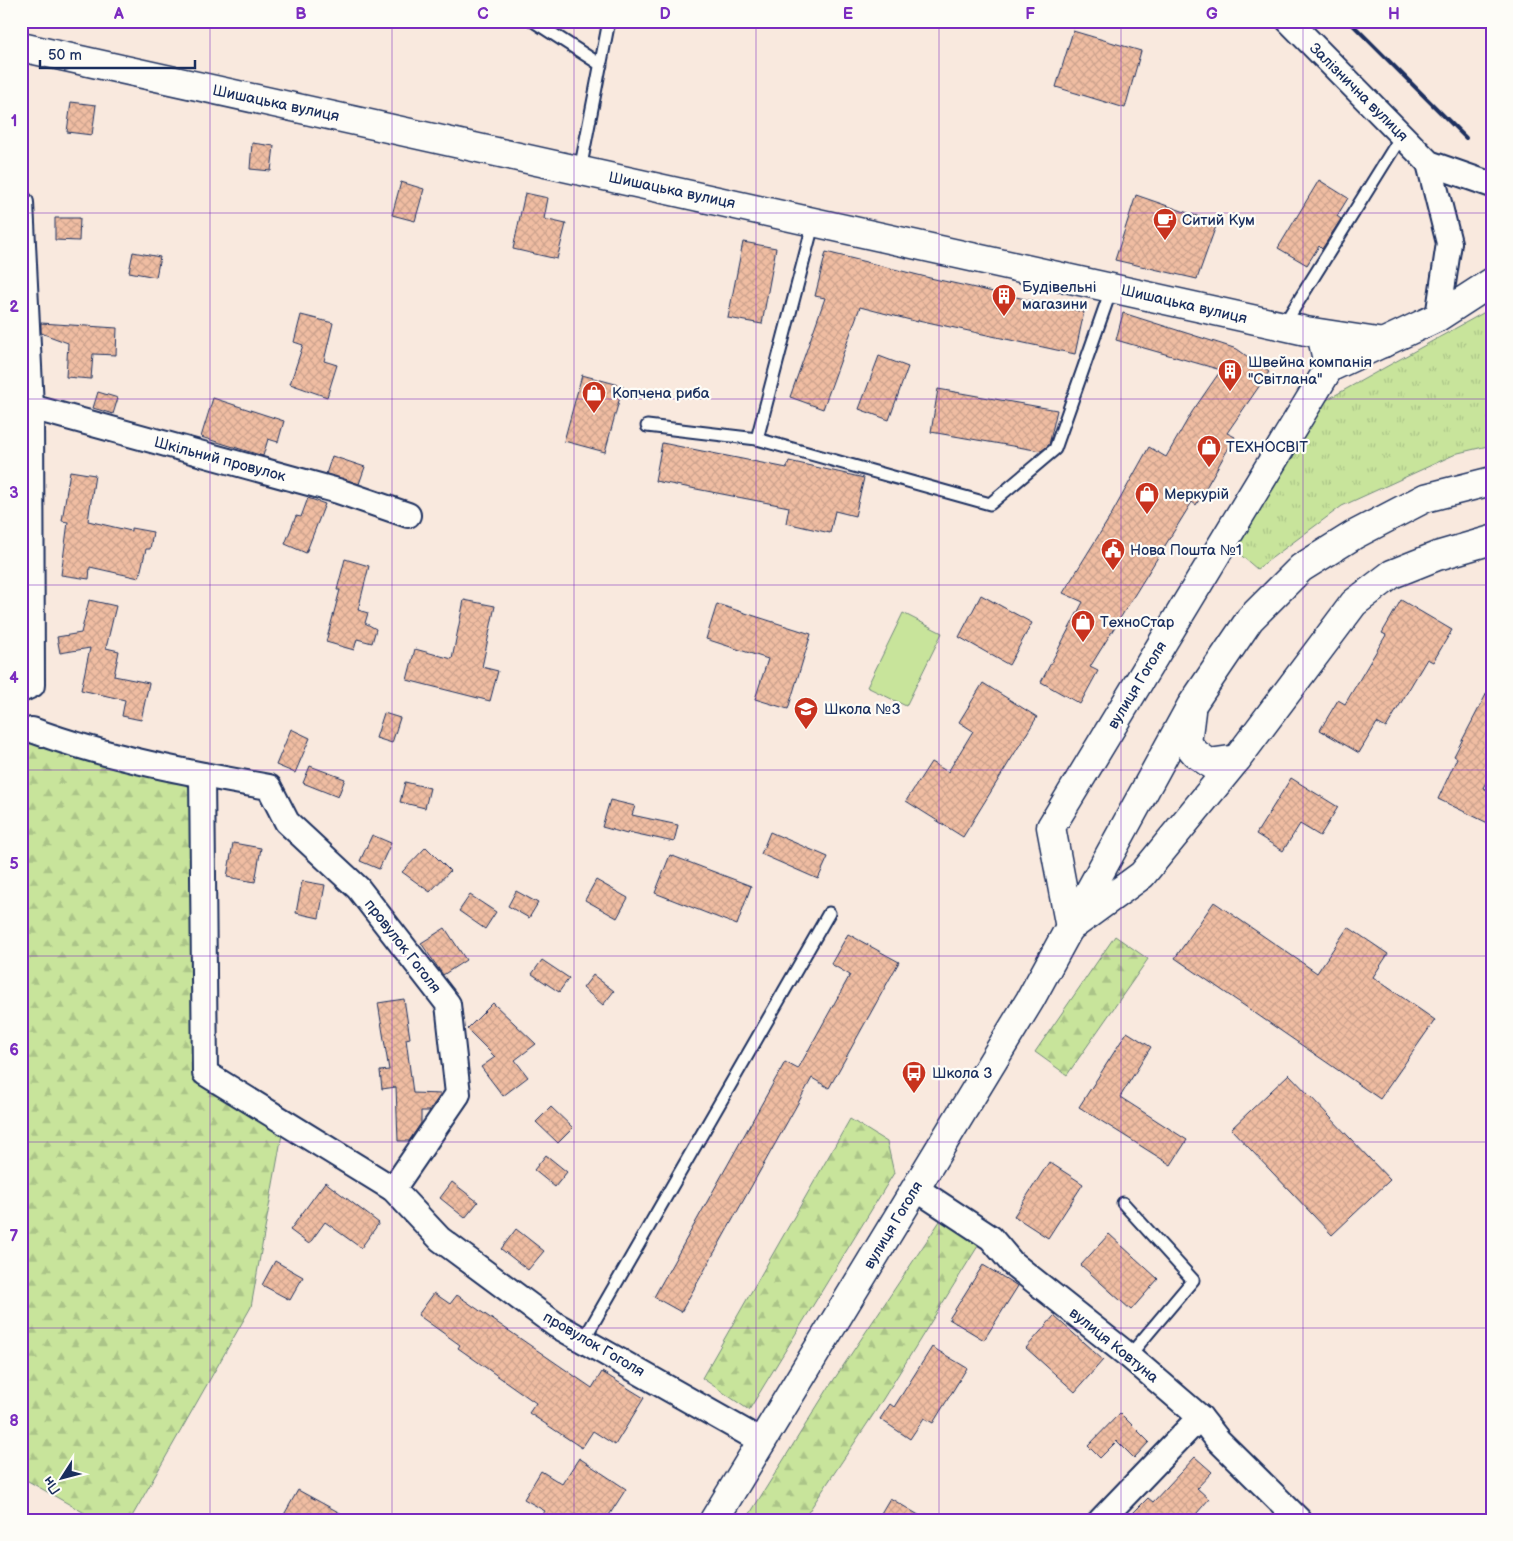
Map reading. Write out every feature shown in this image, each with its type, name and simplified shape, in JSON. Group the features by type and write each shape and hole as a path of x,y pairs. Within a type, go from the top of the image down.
{"street":[{"name":"Залізнична вулиця","path":"1289,21 1430,163 1492,185"},
{"name":"Шишацька вулиця","path":"21,47 1283,326 1321,334 1384,343"},
{"path":"1430,163 1449,243 1438,317"},
{"path":"21,203 30,407 26,461 26,688"},
{"path":"1321,334 1329,368 1438,317 1492,282"},
{"name":"вулиця Гоголя","path":"1111,851 1083,870 1064,860 1052,827 1329,368"},
{"name":"Шкільний провулок","path":"30,407 338,491 408,515"},
{"name":"вулиця Гоголя","path":"714,1520 1030,1000 1192,706 1250,619 1301,568 1354,535 1426,498 1492,481"},
{"path":"1237,759 1354,603 1392,574 1437,556 1492,540"},
{"name":"вулиця Гоголя","path":"1192,706 1187,742 1195,753 1209,763 1237,759"},
{"name":"провулок Гоголя","path":"32,730 78,748 202,775 269,787 287,822 358,888 448,1004 458,1094 393,1189"},
{"name":"вулиця Гоголя","path":"1070,928 1142,875 1237,759"},
{"name":"провулок Гоголя","path":"202,775 205,1073 393,1189 440,1239 556,1325 682,1394 763,1442"},
{"path":"1052,827 1070,928"},
{"name":"вулиця Ковтуна","path":"915,1188 991,1238 1012,1263 1129,1356 1200,1417 1218,1440 1299,1520"},
{"path":"1101,1520 1200,1417"}],"lane":[{"path":"533,21 601,65"},
{"path":"580,170 609,21"},
{"path":"1283,326 1402,135"},
{"path":"757,439 814,221"},
{"path":"647,426 757,439 990,504 1055,449 1112,287"},
{"path":"583,1341 829,913"},
{"path":"1123,1203 1193,1280 1129,1356"}],"green space":[{"path":"1492,308 1492,445 1458,453 1342,506 1257,569 1236,551 1321,403"},
{"path":"903,613 942,633 906,706 867,687"},
{"path":"21,714 32,730 202,775 205,1073 284,1123 251,1307 130,1520 97,1520 21,1477"},
{"path":"1115,936 1148,959 1067,1075 1035,1052"},
{"path":"850,1119 887,1142 894,1173 749,1410 702,1378"},
{"path":"942,1218 978,1246 875,1412 803,1520 746,1520 829,1387"}],"building":[{"path":"1073,31 1141,51 1125,108 1056,87"},
{"path":"71,102 96,105 92,135 67,132"},
{"path":"252,143 274,146 271,171 250,169"},
{"path":"1319,180 1348,198 1337,216 1341,219 1322,249 1319,246 1307,265 1278,248"},
{"path":"401,182 424,189 415,221 392,215"},
{"path":"525,193 548,198 544,219 566,224 557,259 513,249"},
{"name":"Ситий Кум","path":"1136,195 1217,223 1197,279 1115,260"},
{"path":"55,218 80,218 79,241 55,240"},
{"path":"743,242 776,248 762,324 728,318"},
{"path":"133,252 160,257 156,277 129,272"},
{"path":"826,252 930,278 1084,312 1075,354 918,320 918,322 860,307 823,409 790,397 825,298 815,296"},
{"path":"1123,313 1237,349 1269,372 1227,433 1235,437 1196,505 1192,502 1090,667 1098,671 1080,704 1041,682 1083,602 1063,593 1110,517 1149,447 1166,457 1192,412 1221,370 1116,340"},
{"path":"301,315 333,323 324,361 337,365 327,397 290,384 303,345 294,342"},
{"path":"41,323 117,328 116,355 93,354 91,379 66,377 68,343 41,333"},
{"path":"879,356 908,367 889,420 859,409"},
{"name":"Копчена риба","path":"582,375 623,386 605,452 564,441"},
{"path":"938,389 1057,410 1049,445 1041,451 931,432"},
{"path":"98,392 118,398 113,414 93,408"},
{"path":"213,398 284,421 278,442 268,439 263,456 201,437"},
{"path":"662,443 787,468 789,461 864,478 855,516 835,511 830,533 786,523 789,507 655,481"},
{"path":"332,456 365,467 359,484 326,474"},
{"path":"70,471 95,475 88,521 131,531 131,528 153,532 150,549 146,549 139,578 90,567 89,579 61,575 68,522 62,521"},
{"path":"308,498 325,504 306,553 285,544 296,516 301,517"},
{"path":"345,559 369,566 358,610 368,613 365,623 376,629 372,643 357,639 354,650 326,642 340,590 337,590"},
{"path":"981,595 1032,623 1009,665 959,637"},
{"path":"89,600 116,606 106,648 119,651 114,676 149,683 141,720 122,716 125,700 81,690 90,648 60,653 57,637 81,633"},
{"path":"464,600 495,606 482,667 498,671 490,701 407,680 415,649 452,659"},
{"path":"1401,600 1452,630 1433,662 1427,659 1386,728 1377,723 1359,753 1320,730 1338,700 1345,704 1386,635 1382,633"},
{"path":"717,604 811,634 788,709 755,699 768,659 706,639"},
{"path":"983,683 1037,717 963,837 906,801 931,762 948,772 973,731 959,722"},
{"path":"1492,683 1492,771 1483,788 1492,792 1492,825 1438,799 1457,758 1454,756"},
{"path":"384,713 400,718 392,743 376,738"},
{"path":"291,729 310,738 295,773 276,765"},
{"path":"310,766 345,779 338,797 303,783"},
{"path":"1291,778 1338,807 1320,836 1300,824 1283,851 1256,834"},
{"path":"405,782 430,788 425,808 400,802"},
{"path":"610,800 635,806 632,815 678,825 674,842 628,832 627,834 602,827"},
{"path":"770,832 828,857 818,879 761,854"},
{"path":"372,835 391,843 379,869 360,861"},
{"path":"233,843 261,848 255,882 227,877"},
{"path":"426,847 450,871 430,892 402,872"},
{"path":"670,855 751,886 737,925 655,893"},
{"path":"596,880 628,898 617,918 585,900"},
{"path":"302,881 325,885 319,918 296,913"},
{"path":"516,891 538,903 529,918 508,906"},
{"path":"470,895 496,912 485,929 459,911"},
{"path":"1214,902 1317,973 1348,927 1388,954 1373,977 1435,1020 1380,1099 1175,958"},
{"path":"445,928 466,960 443,975 421,943"},
{"path":"848,934 899,962 829,1088 812,1078 681,1312 654,1297 785,1062 798,1069 850,975 831,964"},
{"path":"542,960 569,978 559,992 532,974"},
{"path":"593,975 614,991 603,1005 583,988"},
{"path":"404,999 410,1038 406,1039 413,1093 441,1094 429,1111 421,1111 421,1123 409,1141 398,1141 396,1087 382,1089 380,1071 389,1070 378,1003"},
{"path":"493,1003 536,1044 515,1060 528,1077 503,1096 481,1067 495,1057 467,1029"},
{"path":"1127,1032 1151,1047 1120,1097 1187,1140 1171,1165 1079,1107"},
{"path":"1289,1074 1390,1180 1332,1235 1231,1129"},
{"path":"551,1107 573,1128 558,1143 536,1122"},
{"path":"546,1155 567,1172 555,1187 534,1170"},
{"path":"1049,1162 1083,1184 1048,1238 1014,1216"},
{"path":"325,1182 379,1223 361,1248 325,1222 309,1244 290,1230"},
{"path":"452,1182 478,1202 465,1218 440,1198"},
{"path":"516,1229 544,1251 528,1270 501,1249"},
{"path":"1109,1234 1158,1279 1131,1310 1081,1265"},
{"path":"275,1261 303,1277 290,1300 262,1285"},
{"path":"983,1265 1018,1286 984,1340 949,1319"},
{"path":"434,1293 450,1304 457,1295 592,1388 602,1372 644,1398 615,1445 593,1431 582,1448 529,1413 536,1403 458,1348 460,1345 418,1315"},
{"path":"1054,1316 1103,1360 1075,1392 1026,1348"},
{"path":"932,1347 967,1368 933,1423 924,1418 910,1439 880,1419 890,1404 894,1407"},
{"path":"1120,1413 1149,1442 1134,1458 1117,1441 1100,1458 1088,1446"},
{"path":"1195,1457 1212,1472 1197,1488 1209,1499 1191,1520 1126,1520 1148,1498 1153,1502"},
{"path":"579,1458 626,1489 606,1520 539,1520 545,1511 524,1499 541,1471 562,1484"},
{"path":"298,1490 353,1520 281,1520"},
{"path":"890,1498 927,1520 877,1520"}],"railway":[{"path":"1349,21 1466,138"}],"place":[{"name":"Ситий Кум","path":"1165,241"},
{"name":"Будівельні магазини","path":"1004,317"},
{"name":"Швейна компанія \"Світлана\"","path":"1230,392"},
{"name":"Копчена риба","path":"594,414"},
{"name":"ТЕХНОСВІТ","path":"1209,468"},
{"name":"Меркурій","path":"1147,515"},
{"name":"Нова Пошта №1","path":"1113,571"},
{"name":"ТехноСтар","path":"1083,643"},
{"name":"Школа №3","path":"806,730"},
{"name":"Школа 3","path":"914,1094"}]}
